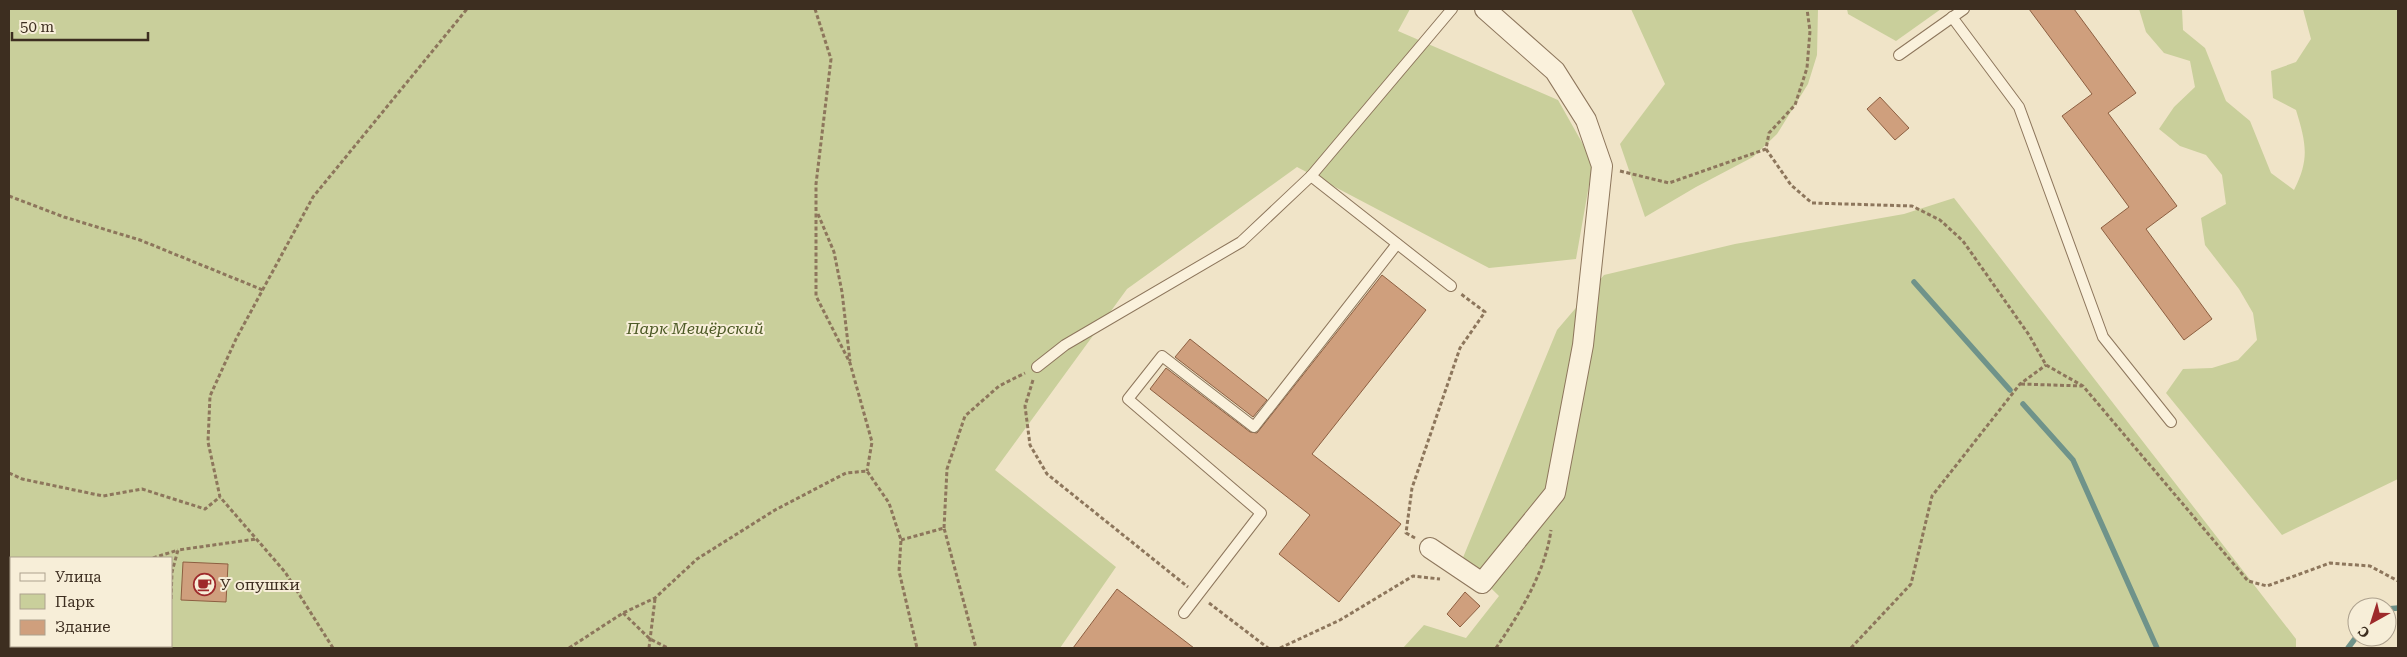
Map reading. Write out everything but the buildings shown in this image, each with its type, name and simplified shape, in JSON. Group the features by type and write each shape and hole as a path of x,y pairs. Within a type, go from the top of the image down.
{"street":[{"path":"1430,548 1482,582 1555,493 1583,345 1602,166 1586,120 1555,71 1485,9"}],"lane":[{"path":"1037,367 1065,345 1241,242 1311,176 1452,9"},
{"path":"1899,55 1964,9"},
{"path":"1952,17 2019,106 2103,337 2170,422"},
{"path":"1311,176 1451,286"},
{"path":"1184,613 1261,513 1128,399 1162,356 1254,427 1398,244"}],"path":[{"path":"333,648 285,572 220,497 208,442 210,396 263,290 313,197 466,9"},
{"path":"815,9 831,59 816,184 816,296 850,363"},
{"path":"1807,9 1810,31 1807,68 1795,105 1768,133 1766,149 1791,185 1812,203 1912,206 1940,220 1963,240 2029,335 2046,365 2083,386 2248,581 2267,586 2330,563 2370,566 2398,581"},
{"path":"1602,166 1669,183 1766,149"},
{"path":"9,196 64,218 140,240 263,290"},
{"path":"816,211 834,252 842,292 850,363 872,442 868,472 889,503 901,540 899,571 917,648"},
{"path":"1406,533 1412,488 1460,348 1485,312 1451,286"},
{"path":"1851,648 1911,584 1932,496 2020,384 2046,365"},
{"path":"976,648 944,528 947,469 965,416 999,386 1037,367"},
{"path":"1037,367 1024,406 1030,445 1047,474 1198,596 1268,648"},
{"path":"2020,384 2083,386"},
{"path":"569,648 623,613 655,598 697,559 775,510 846,473 868,472"},
{"path":"9,473 22,479 104,496 142,489 205,509 220,497"},
{"path":"1496,648 1526,599 1548,552 1552,522"},
{"path":"901,540 944,528"},
{"path":"156,557 178,550 256,539"},
{"path":"172,572 178,550"},
{"path":"1280,648 1340,620 1413,576 1448,579"},
{"path":"649,648 655,598"},
{"path":"623,613 650,638 668,648"}],"green space":[{"name":"Парк Мещёрский","path":"9,9 1410,9 1398,31 1558,100 1593,162 1576,259 1489,268 1297,167 1127,289 995,470 1116,567 1060,648 9,648"},
{"path":"1631,9 1818,9 1817,55 1808,84 1777,134 1753,157 1645,217 1620,144 1665,84"},
{"path":"1847,9 1941,9 1896,41 1848,14"},
{"path":"2139,9 2182,9 2183,30 2205,48 2226,101 2250,121 2271,173 2294,190 2304,160 2304,142 2296,110 2273,98 2271,71 2296,62 2311,39 2303,9 2398,9 2398,479 2282,535 2166,393 2183,369 2212,368 2238,360 2257,340 2253,313 2239,289 2205,245 2201,218 2226,204 2222,175 2206,155 2180,146 2159,129 2174,107 2195,87 2190,61 2164,53 2146,32"},
{"path":"1954,198 2296,639 2296,648 1403,648 1424,625 1466,638 1499,596 1462,560 1557,330 1604,275 1735,244 1904,214"}],"waterway":[{"path":"1914,282 2010,390"},
{"path":"2023,404 2073,460 2157,648"}],"place":[{"name":"У опушки","path":"204,584"}]}
